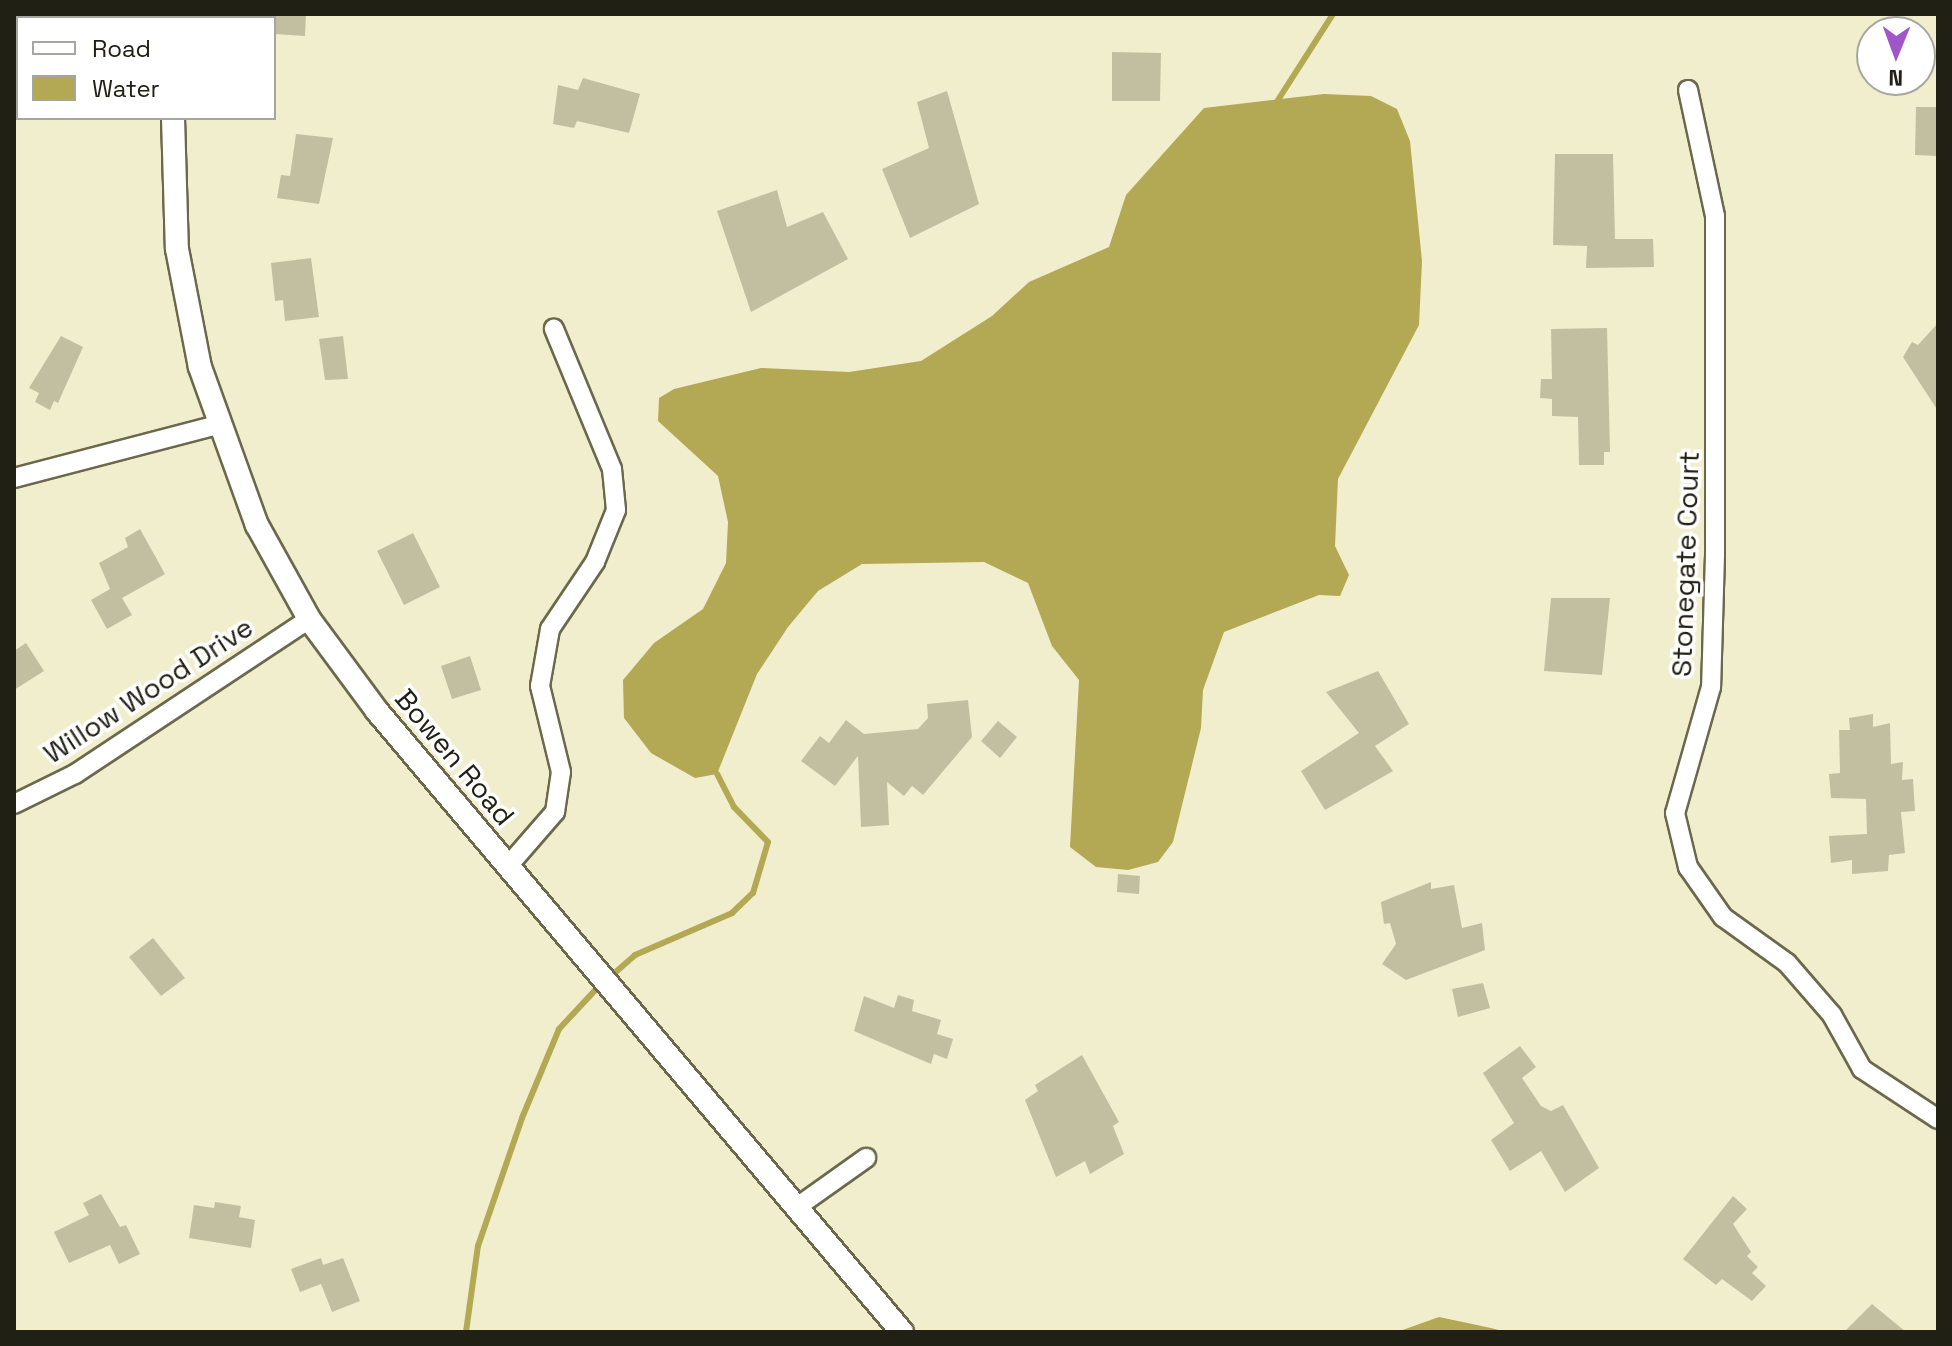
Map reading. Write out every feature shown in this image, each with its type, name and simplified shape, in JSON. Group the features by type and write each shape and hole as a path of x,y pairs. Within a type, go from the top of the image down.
{"street":[{"name":"Stonegate Court","path":"1688,90 1715,216 1715,555 1711,687 1675,813 1688,867 1723,917 1787,963 1832,1015 1862,1069 1938,1119"},
{"name":"Bowen Road","path":"173,120 177,249 193,338 217,425 257,525 309,619 377,711 902,1332"},
{"path":"508,866 555,812 561,772 540,686 550,629 595,562 616,510 612,469 554,329"},
{"path":"14,478 217,425"},
{"name":"Willow Wood Drive","path":"14,804 75,774 309,619"},
{"path":"797,1207 866,1158"}],"water":[{"path":"1324,94 1371,96 1397,109 1410,141 1422,261 1419,325 1338,479 1335,546 1349,575 1340,596 1319,595 1224,632 1203,690 1201,728 1173,842 1158,862 1128,870 1096,867 1070,847 1079,680 1052,646 1028,583 984,562 862,564 818,591 788,627 757,674 717,774 695,778 651,753 624,718 623,680 654,643 703,609 726,563 728,522 718,476 658,421 659,398 674,389 761,368 849,372 921,361 992,316 1029,282 1109,247 1126,195 1204,108"},
{"path":"1439,1317 1491,1328 1506,1332 1397,1332"}],"building":[{"path":"306,14 305,36 276,34 274,16"},
{"path":"1112,52 1161,53 1160,101 1112,101"},
{"path":"583,78 640,94 629,133 577,121 574,128 553,124 558,85 578,90"},
{"path":"947,91 979,204 910,238 882,169 929,148 917,102"},
{"path":"1916,107 1938,107 1938,156 1915,155"},
{"path":"296,134 333,138 319,204 277,198 281,175 290,176"},
{"path":"1555,154 1613,154 1615,239 1653,239 1654,267 1586,268 1587,246 1553,245"},
{"path":"777,190 787,227 823,212 848,259 751,312 717,211"},
{"path":"311,258 319,317 285,321 283,300 275,301 271,263"},
{"path":"1938,323 1938,411 1903,357 1912,342 1918,345"},
{"path":"1607,328 1610,452 1604,452 1604,465 1579,465 1578,417 1552,416 1552,399 1540,398 1541,379 1552,379 1551,329"},
{"path":"61,336 83,347 58,403 54,401 50,410 35,402 39,393 29,388"},
{"path":"343,336 348,379 325,380 319,339"},
{"path":"140,529 165,574 122,598 132,615 107,629 91,600 110,589 99,563 128,547 125,538"},
{"path":"413,533 440,587 404,605 377,551"},
{"path":"1551,598 1610,598 1602,675 1544,671"},
{"path":"26,643 44,671 14,690 14,651"},
{"path":"470,656 481,690 452,699 441,666"},
{"path":"1378,671 1409,724 1375,746 1393,771 1325,810 1301,771 1359,733 1326,692"},
{"path":"968,700 972,737 923,795 912,786 904,796 887,782 889,825 861,827 858,756 835,786 801,761 820,736 829,743 846,720 864,734 918,729 928,718 927,704"},
{"path":"1873,714 1873,727 1890,723 1891,764 1903,762 1902,780 1913,779 1915,811 1901,812 1905,853 1889,855 1888,871 1852,874 1852,860 1831,863 1829,836 1867,834 1866,799 1831,798 1829,774 1840,773 1839,730 1850,730 1849,718"},
{"path":"998,721 1017,737 1000,758 981,741"},
{"path":"1118,874 1140,876 1139,894 1117,892"},
{"path":"1431,882 1431,889 1454,885 1462,928 1482,923 1485,950 1406,980 1382,964 1396,944 1390,923 1384,924 1381,902"},
{"path":"153,938 185,978 161,996 129,957"},
{"path":"1483,983 1490,1008 1458,1017 1452,989"},
{"path":"898,995 914,1000 912,1011 941,1020 937,1034 953,1039 947,1059 934,1054 931,1064 854,1031 864,996 894,1008"},
{"path":"1520,1046 1536,1067 1522,1078 1541,1106 1551,1111 1563,1105 1599,1168 1565,1192 1541,1151 1510,1171 1491,1140 1514,1123 1483,1073"},
{"path":"1082,1055 1119,1122 1113,1126 1124,1154 1090,1174 1085,1161 1056,1177 1025,1100 1038,1091 1035,1085"},
{"path":"101,1194 120,1227 126,1225 140,1254 119,1264 110,1245 69,1263 54,1232 89,1215 83,1203"},
{"path":"1733,1196 1747,1209 1733,1224 1751,1252 1747,1256 1758,1267 1752,1273 1766,1286 1752,1301 1722,1279 1716,1285 1683,1259"},
{"path":"215,1202 241,1206 239,1217 255,1220 251,1248 189,1238 194,1205 214,1208"},
{"path":"321,1258 323,1265 343,1258 360,1301 332,1312 321,1284 300,1292 291,1269"},
{"path":"1872,1304 1906,1332 1844,1332"}],"waterway":[{"path":"1278,100 1333,14"},
{"path":"610,977 635,955 732,913 753,893 768,842 734,807 717,774"},
{"path":"466,1332 478,1246 522,1118 559,1029 601,984"}]}
